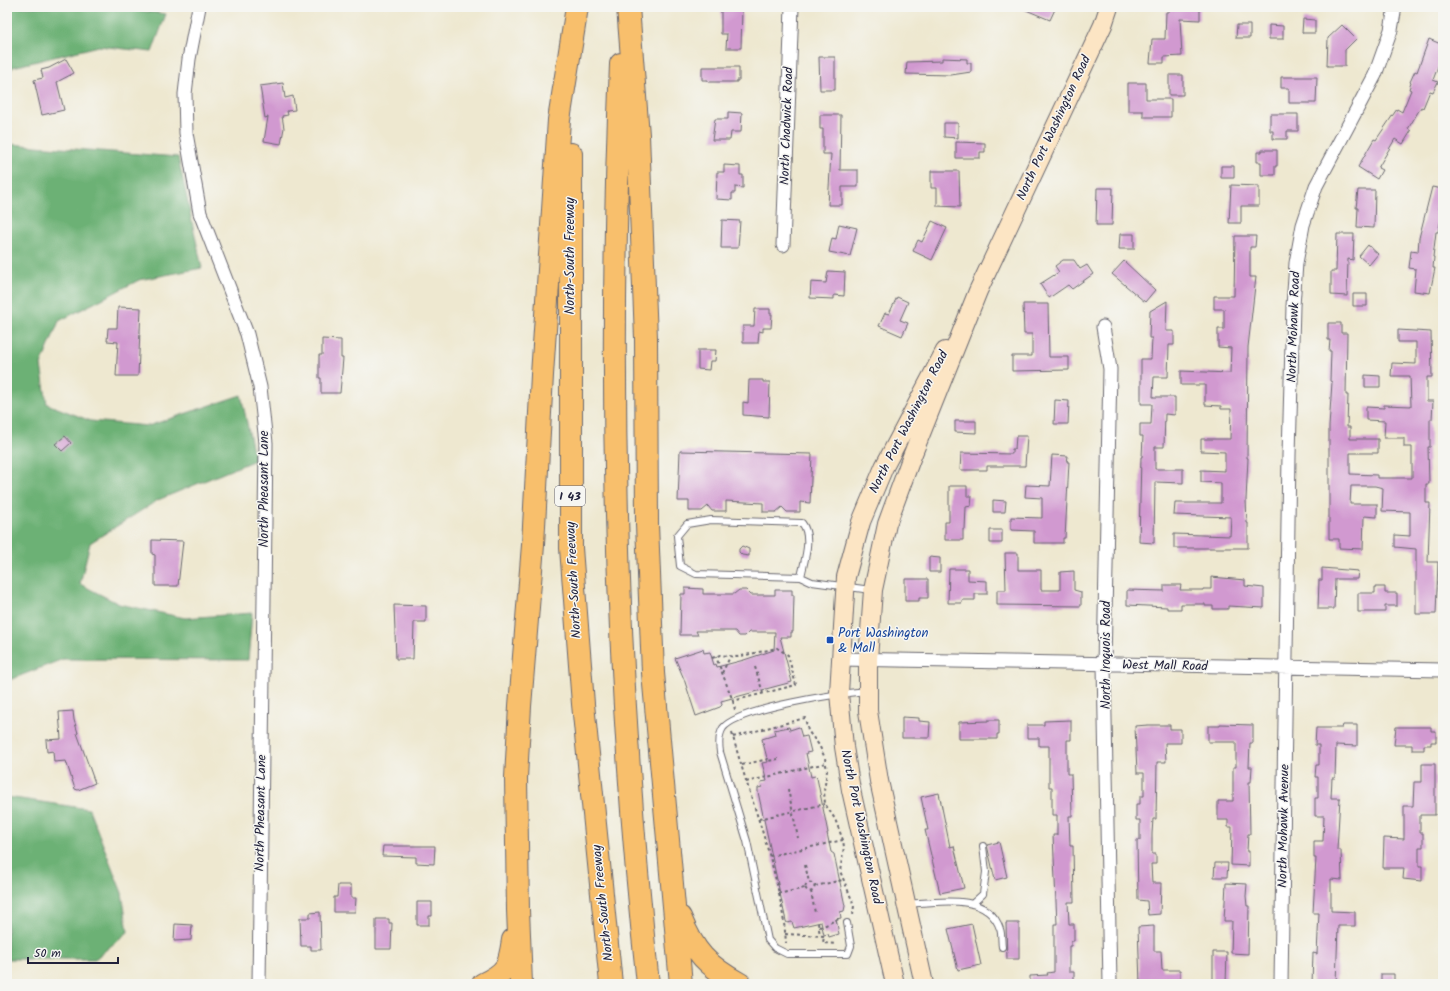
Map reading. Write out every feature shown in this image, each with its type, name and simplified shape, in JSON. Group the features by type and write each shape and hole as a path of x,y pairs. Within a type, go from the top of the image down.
{"highway":[{"path":"522,984 518,910 517,762 533,545 558,120 579,7"},
{"name":"North-South Freeway","path":"579,7 570,168 571,548 583,704 611,984"},
{"path":"623,7 615,190 616,468 620,586 636,874 648,984"},
{"path":"628,7 638,135 646,338 647,524 652,673 681,984"},
{"path":"673,896 684,925 697,952 709,965 740,984"},
{"path":"483,984 495,978 505,970 511,957 518,910"}],"main road":[{"name":"North Port Washington Road","path":"924,984 879,781 868,711 868,659 873,590 886,524 978,291 1103,25 1110,7"},
{"name":"North Port Washington Road","path":"895,984 848,775 839,693 846,577 861,522 884,467 918,399 978,291"},
{"path":"864,850 893,844"},
{"path":"878,910 906,904"}],"street":[{"name":"North Pheasant Lane","path":"199,7 189,59 185,94 186,133 200,213 247,334 260,387 266,443 259,984"},
{"name":"North Chadwick Road","path":"783,246 792,7"},
{"name":"North Mohawk Road","path":"1287,667 1290,408 1293,306 1296,263 1303,225 1316,186 1375,75 1391,30 1395,7"},
{"name":"North Iroquois Road","path":"1103,326 1110,369 1104,665 1110,984"},
{"name":"West Mall Road","path":"840,659 1443,670"},
{"name":"North Mohawk Avenue","path":"1281,984 1287,667"}],"lane":[{"path":"801,577 807,541 806,529 802,523 711,520 687,524 677,536 680,566 696,574 801,577 812,582 873,590"},
{"path":"847,920 851,946 848,954 787,954 775,948 768,940 747,841 720,752 719,743 722,729 730,722 753,712 839,693 868,690"},
{"path":"972,904 983,894 986,872 983,846"},
{"path":"906,904 972,904 982,906 991,914 1000,929 1002,947"}],"path":[{"path":"712,658 716,657 736,657 777,648 788,655 796,685 733,701 716,657"},
{"path":"722,673 730,657"},
{"path":"756,667 763,694"},
{"path":"733,737 805,718 808,731 823,752 826,763 824,791 825,804 835,819 843,840 844,847 840,871 854,905 853,916 847,920"},
{"path":"730,722 746,782 770,856 785,934 787,954"},
{"path":"742,765 768,759 768,761 778,759"},
{"path":"746,782 826,763"},
{"path":"788,789 798,838"},
{"path":"759,819 825,804"},
{"path":"770,856 843,840"},
{"path":"805,865 809,882 814,886"},
{"path":"815,913 811,891 814,886 843,879"},
{"path":"806,888 809,882"},
{"path":"778,894 806,888 811,891"},
{"path":"819,927 828,925 833,921 840,919"},
{"path":"818,923 820,936"},
{"path":"785,934 824,936 823,943 836,944 835,954"}],"green space":[{"path":"7,7 114,7 166,14 152,52 99,46 13,67 7,76"},
{"path":"7,137 9,144 178,157 202,268 139,280 59,321 41,365 47,404 91,421 148,426 241,395 255,460 158,500 90,543 80,584 119,604 185,618 252,613 248,660 63,659 7,681"},
{"path":"7,797 89,809 122,893 128,932 95,959 7,959"}],"building":[{"path":"1019,7 1056,7 1050,20"},
{"path":"1169,7 1200,7 1200,20 1180,19 1182,56 1164,57 1164,63 1150,63 1152,39 1165,39 1166,12 1169,12"},
{"path":"721,9 742,9 741,48 726,48 727,34 721,34"},
{"path":"1303,19 1315,20 1315,33 1302,33"},
{"path":"1237,25 1250,25 1250,38 1236,38"},
{"path":"1269,25 1283,26 1283,39 1269,39"},
{"path":"1342,25 1356,39 1345,50 1345,66 1327,66 1328,38"},
{"path":"1429,39 1443,45 1443,53 1433,80 1438,82 1433,92 1430,91 1423,108 1421,107 1408,129 1411,131 1403,144 1395,139 1378,168 1382,170 1377,179 1358,167 1374,139 1376,140 1397,109 1402,112 1411,90 1409,89 1410,82 1415,71 1417,72"},
{"path":"819,57 835,57 835,90 820,90"},
{"path":"942,58 967,59 967,63 971,63 971,72 951,75 906,74 907,62 942,61"},
{"path":"66,59 74,73 57,82 64,110 42,115 34,80 43,78 41,70 49,68"},
{"path":"702,67 739,67 739,80 737,80 737,82 708,82 708,80 702,80"},
{"path":"1169,75 1183,75 1183,95 1169,95"},
{"path":"1281,77 1317,77 1316,103 1289,103 1289,88 1281,88"},
{"path":"283,83 285,98 293,96 295,110 287,111 288,115 282,116 284,128 281,144 264,141 268,117 265,118 260,86"},
{"path":"1128,83 1146,83 1146,99 1171,99 1171,117 1143,117 1143,111 1128,111"},
{"path":"728,112 742,113 741,132 731,132 730,140 712,140 715,119 728,119"},
{"path":"1270,114 1298,114 1298,131 1287,131 1287,139 1273,139 1273,131 1270,131"},
{"path":"820,115 841,115 840,170 858,170 858,187 842,187 842,205 828,205 831,154 823,154 823,129 820,129"},
{"path":"944,123 958,123 958,138 944,137"},
{"path":"956,142 985,143 985,152 980,152 980,158 956,158"},
{"path":"1262,150 1277,150 1277,166 1275,166 1275,175 1261,175 1261,162 1257,162 1257,152 1262,152"},
{"path":"724,165 740,166 740,175 743,175 743,188 735,187 735,193 732,193 732,200 716,199 717,172 724,172"},
{"path":"1221,166 1234,166 1234,178 1221,178"},
{"path":"931,171 959,171 960,207 937,206 937,188 931,188"},
{"path":"1231,185 1259,186 1259,206 1241,206 1241,223 1229,223"},
{"path":"1432,187 1443,189 1439,209 1443,211 1438,232 1436,232 1433,257 1433,268 1435,268 1430,293 1414,291 1416,269 1409,268 1411,251 1418,252 1419,238"},
{"path":"1097,188 1113,188 1112,225 1096,225"},
{"path":"1358,190 1375,190 1374,228 1357,227 1358,208 1356,208"},
{"path":"722,220 740,221 738,248 721,248"},
{"path":"932,221 947,228 932,260 913,251 918,240 922,242"},
{"path":"839,224 857,228 850,256 829,252 832,238 836,239"},
{"path":"1120,234 1134,234 1134,249 1119,249"},
{"path":"1337,234 1354,234 1353,260 1348,259 1347,296 1331,295 1331,271 1336,271"},
{"path":"1235,236 1256,236 1255,247 1250,247 1250,277 1256,277 1248,347 1248,458 1246,500 1248,548 1174,548 1174,534 1230,536 1231,517 1174,515 1175,503 1221,503 1221,483 1201,482 1201,470 1225,471 1225,452 1201,451 1201,439 1230,439 1231,409 1221,409 1221,406 1205,405 1205,385 1181,385 1181,371 1230,373 1231,348 1218,347 1218,329 1224,329 1224,309 1214,309 1214,296 1234,296"},
{"path":"1368,245 1378,254 1369,265 1359,256"},
{"path":"1063,260 1074,260 1080,269 1087,265 1093,274 1072,289 1068,285 1049,298 1040,284 1059,272 1055,266"},
{"path":"1124,261 1155,290 1145,302 1112,274"},
{"path":"828,271 845,272 844,296 834,295 834,299 810,298 811,282 826,283"},
{"path":"1353,294 1367,294 1367,306 1353,306"},
{"path":"897,297 908,302 900,320 908,323 902,336 879,326 885,313 889,314"},
{"path":"1167,301 1166,331 1174,331 1174,345 1169,345 1168,377 1154,377 1153,397 1175,397 1175,415 1165,414 1164,447 1155,447 1155,469 1183,469 1183,483 1155,482 1154,543 1139,542 1141,457 1143,436 1140,436 1140,424 1151,424 1152,404 1141,404 1141,359 1151,359 1152,338 1149,338 1150,311"},
{"path":"1023,304 1048,304 1049,357 1069,357 1069,370 1012,371 1012,356 1032,356 1032,334 1024,334"},
{"path":"118,307 141,308 138,376 116,376 118,342 107,341 108,328 117,328"},
{"path":"755,309 770,309 770,314 772,314 771,328 763,328 763,332 759,331 758,343 743,343 743,326 754,326"},
{"path":"1328,323 1341,323 1341,333 1347,333 1346,395 1348,395 1347,427 1350,427 1350,439 1378,439 1378,453 1350,453 1350,474 1377,475 1377,478 1412,478 1412,447 1404,447 1404,438 1384,438 1385,421 1366,420 1366,407 1384,408 1384,405 1411,406 1410,376 1391,376 1392,363 1416,364 1416,342 1398,342 1398,330 1431,332 1432,377 1427,377 1427,401 1433,401 1432,419 1430,419 1430,447 1428,447 1429,484 1426,484 1426,503 1430,503 1428,562 1438,562 1436,614 1416,614 1416,549 1395,547 1395,535 1410,536 1410,512 1382,511 1383,488 1375,486 1351,486 1350,504 1377,504 1377,517 1364,516 1363,549 1339,548 1339,539 1329,539 1329,427 1332,382 1330,381 1331,351 1329,351 1330,340 1328,340"},
{"path":"322,339 341,340 341,358 343,358 340,393 321,393 321,378 319,378 319,355 322,355"},
{"path":"698,350 716,350 715,361 710,361 709,370 698,369"},
{"path":"1365,375 1380,376 1380,387 1365,387"},
{"path":"749,380 763,380 763,382 770,382 769,417 743,415 743,402 748,403"},
{"path":"1055,400 1069,401 1068,424 1054,424"},
{"path":"955,421 976,421 976,433 955,432"},
{"path":"65,436 71,443 62,451 55,444"},
{"path":"1016,436 1027,436 1025,466 987,466 987,470 960,470 961,453 1012,454 1012,449 1015,449"},
{"path":"680,451 812,454 810,503 800,502 800,512 787,512 782,507 776,512 763,512 763,503 726,501 726,511 712,511 708,506 702,511 689,511 689,501 678,501"},
{"path":"1052,455 1068,456 1067,462 1069,462 1065,538 1063,538 1063,543 1034,543 1034,531 1011,530 1011,517 1042,518 1042,498 1025,497 1026,485 1050,486"},
{"path":"949,486 967,486 967,496 972,496 971,506 966,507 963,540 945,540 945,522 949,522"},
{"path":"993,500 1006,501 1005,512 993,512"},
{"path":"990,530 1002,530 1002,543 990,543"},
{"path":"152,540 183,541 178,586 155,586 155,555 152,554"},
{"path":"742,546 749,549 749,556 742,555 739,552 739,549"},
{"path":"1005,553 1018,553 1018,570 1041,570 1041,590 1060,590 1060,572 1074,571 1074,590 1081,592 1081,606 997,605 997,590 1006,590"},
{"path":"929,557 940,558 940,572 929,572"},
{"path":"1322,568 1358,571 1357,579 1335,579 1334,609 1318,609 1319,580 1322,580"},
{"path":"949,569 968,569 968,580 987,581 987,594 975,594 975,600 962,600 962,603 948,603"},
{"path":"1211,577 1245,580 1245,586 1264,588 1264,608 1228,606 1228,609 1213,609 1213,606 1205,606 1205,604 1181,604 1181,609 1167,609 1167,607 1127,605 1127,590 1164,591 1164,585 1181,585 1180,590 1211,589"},
{"path":"905,579 928,579 928,598 919,598 919,601 905,601"},
{"path":"1375,587 1385,587 1385,593 1397,593 1397,606 1385,606 1385,612 1358,612 1358,593 1375,593"},
{"path":"685,588 703,589 703,594 734,594 739,590 746,590 751,595 775,595 775,590 792,590 792,595 794,595 793,632 791,632 791,637 780,637 792,682 721,701 722,705 720,707 696,716 684,679 675,658 703,649 704,653 710,652 714,665 716,664 717,667 744,660 774,650 775,632 749,632 745,636 739,636 735,631 696,631 698,635 680,635 681,594 685,594"},
{"path":"394,605 426,606 426,622 414,622 413,659 396,659"},
{"path":"73,711 77,733 95,783 78,790 75,789 66,761 54,762 53,751 47,752 46,740 61,739 59,712"},
{"path":"902,717 919,718 919,721 930,722 929,738 902,738"},
{"path":"999,720 999,734 997,734 997,739 959,739 959,722"},
{"path":"1071,720 1071,740 1067,740 1067,774 1071,774 1072,816 1069,816 1070,846 1073,846 1074,902 1068,902 1069,924 1074,924 1074,941 1071,941 1071,946 1069,946 1069,972 1074,972 1074,984 1030,984 1030,976 1048,975 1047,973 1054,972 1054,924 1057,924 1053,835 1057,835 1057,815 1052,815 1052,787 1049,787 1049,746 1039,746 1039,738 1027,738 1027,725 1044,725 1044,721"},
{"path":"1220,724 1253,725 1253,743 1250,743 1249,767 1252,767 1251,782 1249,782 1250,834 1248,834 1247,851 1249,851 1249,866 1231,865 1232,827 1228,827 1228,820 1218,820 1218,801 1233,801 1233,767 1236,767 1236,742 1208,742 1208,726 1220,726"},
{"path":"1170,725 1170,729 1181,729 1181,743 1165,743 1166,762 1157,762 1156,819 1153,819 1152,834 1152,854 1156,854 1156,864 1151,864 1152,883 1161,883 1160,914 1148,915 1147,901 1138,900 1137,840 1140,840 1140,820 1136,820 1136,804 1140,804 1140,796 1144,796 1144,773 1137,773 1135,726"},
{"path":"1343,725 1357,725 1357,746 1336,745 1335,778 1332,778 1331,798 1340,798 1337,850 1341,850 1342,880 1331,879 1331,911 1355,912 1355,926 1338,926 1336,984 1312,984 1313,953 1317,954 1319,913 1313,913 1316,858 1314,858 1314,841 1323,841 1324,816 1315,816 1315,798 1318,798 1318,777 1315,777 1316,765 1319,765 1319,745 1315,745 1316,728 1342,728"},
{"path":"789,727 790,730 799,727 802,737 807,736 811,752 806,753 811,777 815,776 817,778 831,852 834,854 845,906 844,911 840,912 841,918 836,919 839,934 829,937 828,934 824,935 821,922 794,928 792,922 787,923 786,921 758,792 758,788 762,787 761,782 767,781 762,763 768,762 762,739 775,735 774,730"},
{"path":"1396,727 1431,727 1431,731 1436,731 1436,742 1431,742 1431,745 1424,745 1424,750 1412,750 1412,745 1394,745"},
{"path":"1422,764 1435,764 1435,815 1420,815 1420,833 1423,833 1423,847 1419,847 1419,866 1422,866 1422,881 1403,879 1404,868 1383,868 1384,838 1404,839 1404,806 1413,806 1414,782 1422,782"},
{"path":"939,793 950,847 954,846 964,888 940,893 925,830 928,830 921,797"},
{"path":"999,842 1007,877 995,880 987,845"},
{"path":"383,846 435,846 434,864 416,863 416,857 382,856"},
{"path":"1215,863 1228,863 1227,877 1214,877"},
{"path":"1226,883 1247,884 1246,896 1247,906 1249,906 1248,954 1231,953 1232,921 1224,921"},
{"path":"338,885 351,885 351,898 356,898 355,912 334,912 334,897 337,897"},
{"path":"417,902 432,902 432,916 429,916 429,925 417,925"},
{"path":"320,912 321,950 311,950 311,946 301,946 300,918 310,918 310,913"},
{"path":"376,919 389,919 389,923 392,923 391,949 376,949"},
{"path":"1006,923 1019,923 1019,959 1007,959"},
{"path":"175,924 192,925 191,940 174,941"},
{"path":"972,924 981,965 958,970 948,929"},
{"path":"1154,926 1154,951 1161,951 1162,970 1180,970 1180,984 1140,984 1138,927"},
{"path":"1213,952 1227,952 1226,984 1213,984"},
{"path":"1381,974 1394,974 1394,984 1381,984"}],"place":[{"name":"Port Washington & Mall","path":"830,640"}]}
